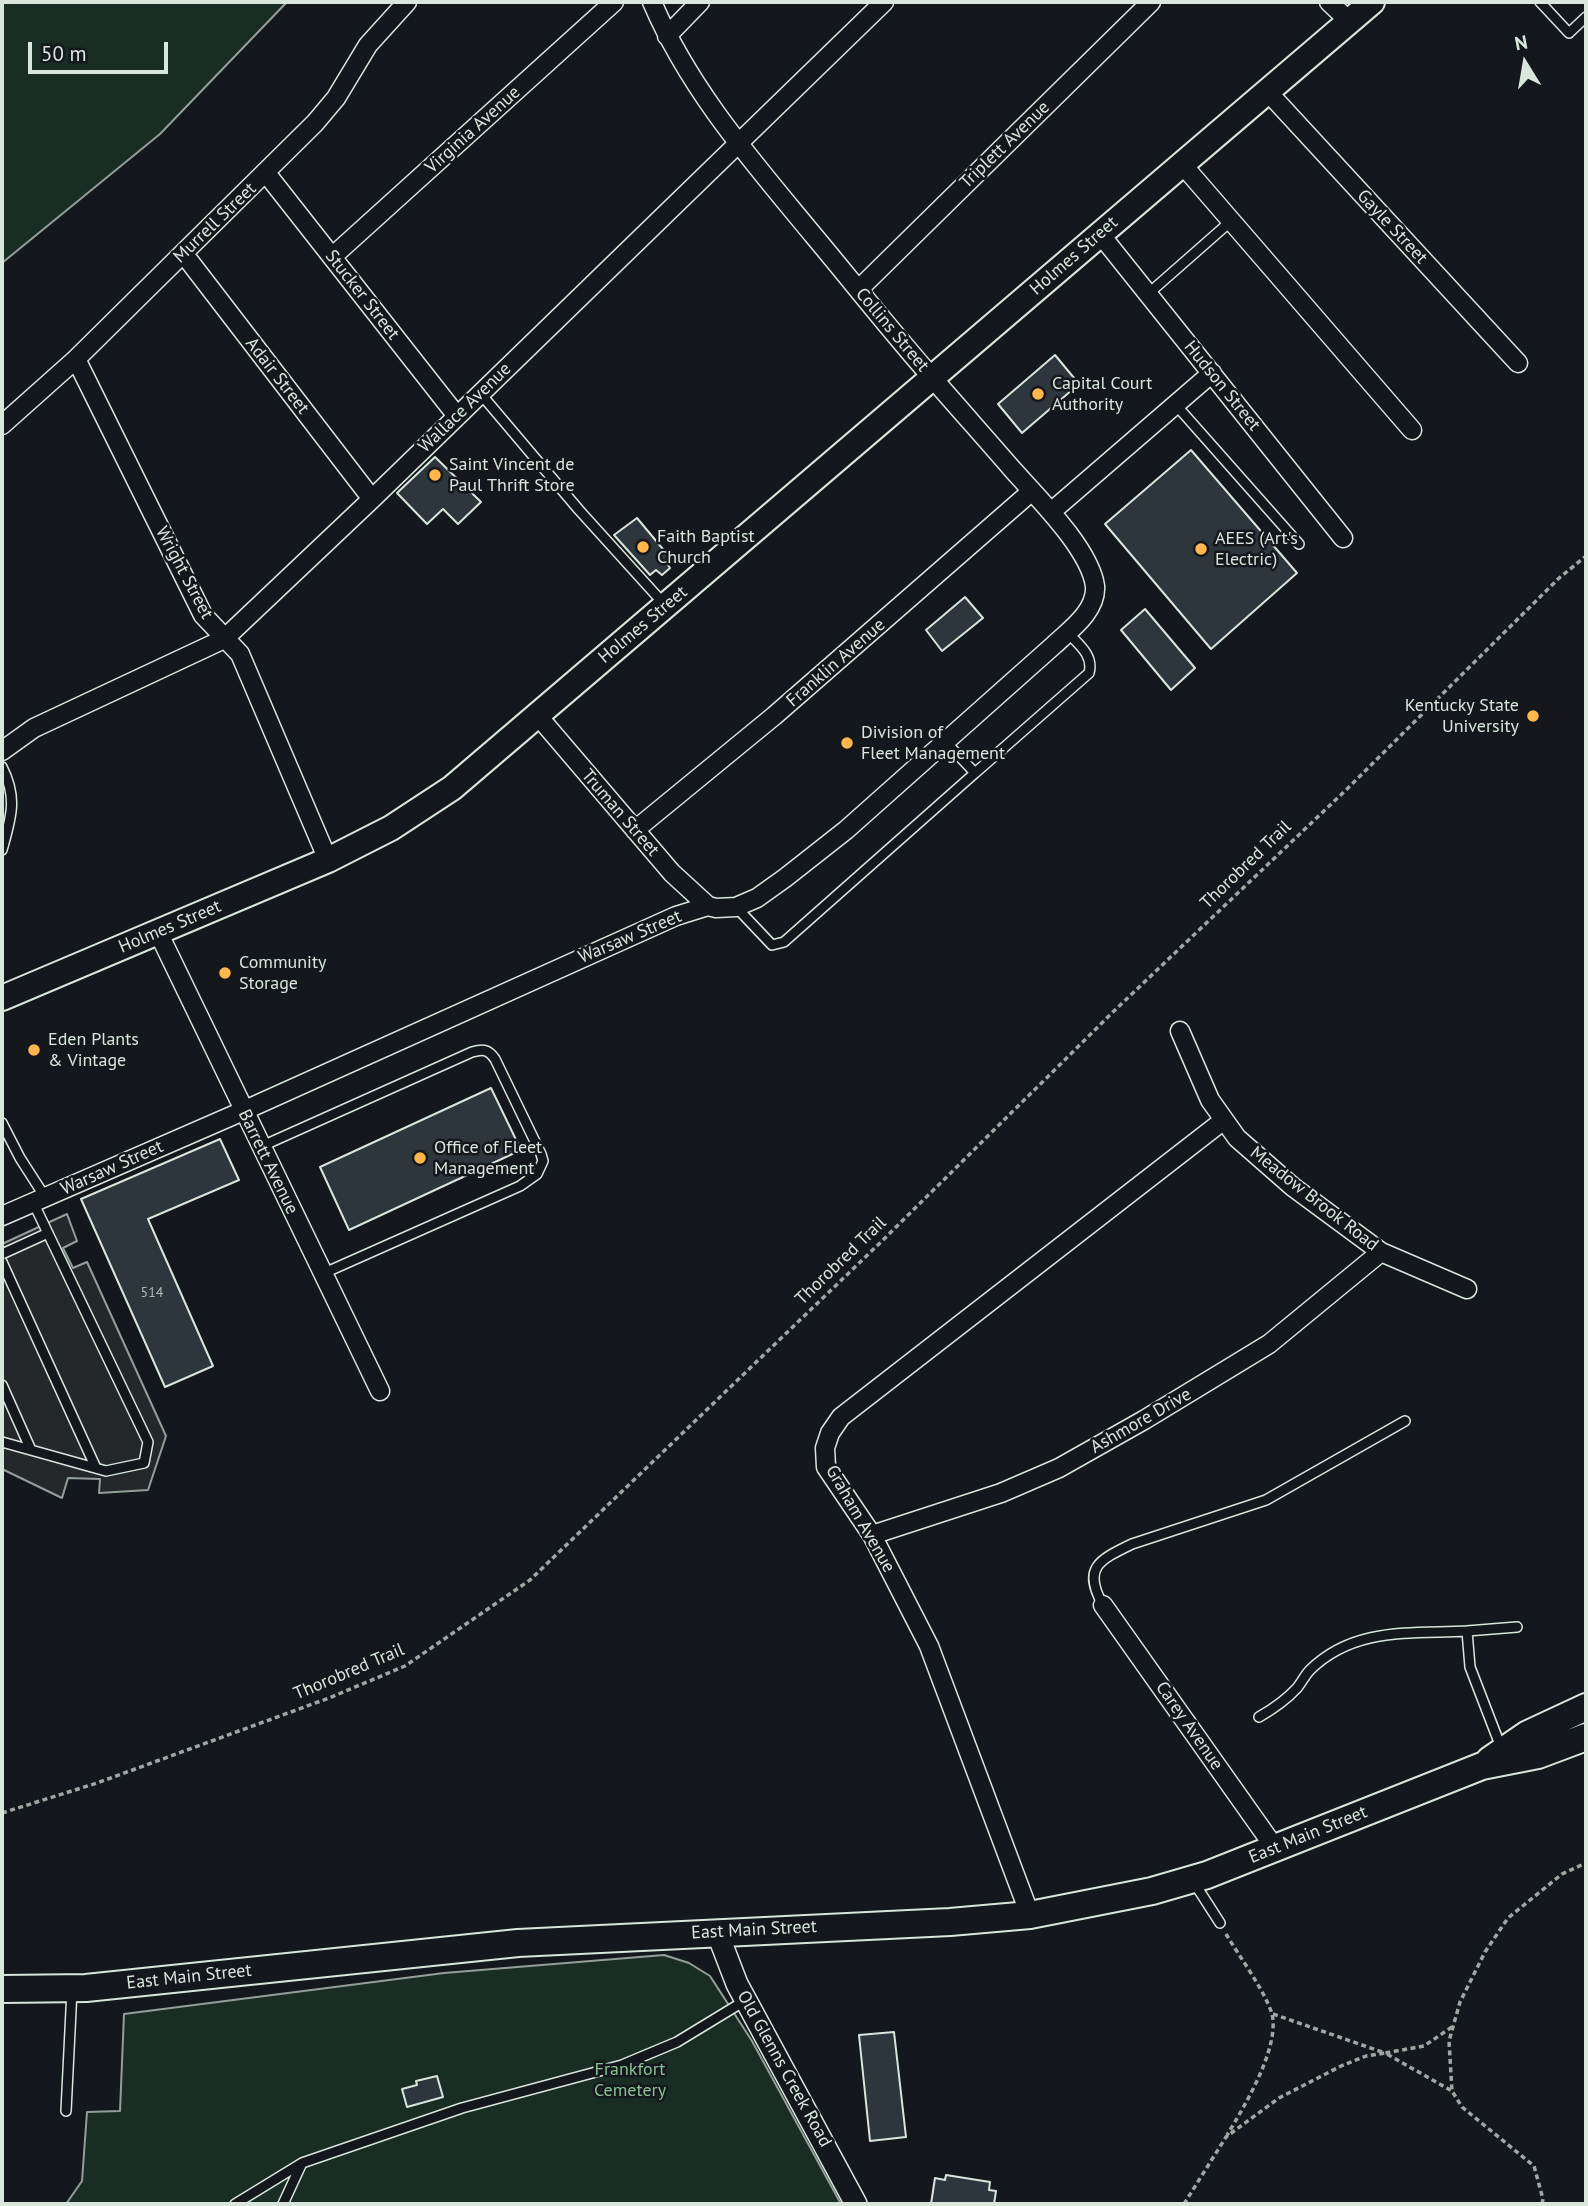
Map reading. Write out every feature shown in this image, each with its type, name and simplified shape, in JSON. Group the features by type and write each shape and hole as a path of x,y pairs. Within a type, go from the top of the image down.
{"main road":[{"name":"Holmes Street","path":"2,997 328,860 424,808 475,770 1372,2"},
{"name":"East Main Street","path":"2,1989 72,1988 518,1943 950,1922 1030,1915 1152,1891 1275,1848 1492,1758 1528,1734 1586,1707"},
{"name":"East Main Street","path":"1492,1758 1538,1755 1586,1737"}],"street":[{"name":"Murrell Street","path":"2,425 76,359 266,173 330,105 368,45 407,2"},
{"name":"Virginia Avenue","path":"332,257 614,2"},
{"name":"Collins Street","path":"652,2 667,36 693,81 737,143 932,378 1051,512"},
{"path":"667,36 700,2"},
{"name":"Wallace Avenue","path":"2,751 34,728 224,639 884,2"},
{"name":"Triplett Avenue","path":"859,289 1152,2"},
{"path":"1329,2 1349,21"},
{"name":"Gayle Street","path":"1267,92 1517,363"},
{"path":"1182,164 1412,430"},
{"name":"Stucker Street","path":"266,173 457,416"},
{"name":"Hudson Street","path":"1100,234 1343,538"},
{"name":"Adair Street","path":"183,253 372,499"},
{"name":"Wright Street","path":"76,359 203,615 240,654 328,860"},
{"path":"1051,512 1212,373"},
{"name":"Franklin Avenue","path":"635,830 775,716 1032,491"},
{"name":"Warsaw Street","path":"2,1216 676,916 708,906 736,907 757,898 846,830 1084,616 1092,602 1095,587 1082,553 1051,512"},
{"name":"Truman Street","path":"538,716 671,873 708,906"},
{"name":"Barrett Avenue","path":"158,932 380,1391"},
{"name":"Meadow Brook Road","path":"1180,1031 1210,1100 1237,1138 1293,1187 1381,1252 1467,1289"},
{"name":"Graham Avenue","path":"1030,1915 929,1646 872,1535 826,1467 825,1448 830,1433 841,1418 1224,1120"},
{"name":"Ashmore Drive","path":"872,1535 1001,1493 1059,1468 1269,1344 1381,1252"},
{"name":"Carey Avenue","path":"1103,1605 1275,1848"},
{"name":"Old Glenns Creek Road","path":"717,1932 737,1984 856,2204"}],"lane":[{"path":"1540,2 1569,33 1586,17"},
{"path":"1147,293 1231,221"},
{"path":"480,393 666,607"},
{"path":"1176,405 1299,544"},
{"path":"736,907 772,945 784,942 1088,673 1091,666 1090,657 1067,632"},
{"path":"945,741 975,773"},
{"path":"2,767 9,781 13,814 2,850"},
{"path":"260,1147 472,1052 483,1049 489,1051 500,1070 541,1154 543,1161 537,1174 520,1185 322,1274"},
{"path":"2,1123 39,1199 48,1233 148,1442 144,1463 106,1471 2,1442"},
{"path":"2,1254 48,1233"},
{"path":"2,1262 96,1468"},
{"path":"2,1385 31,1450"},
{"path":"1103,1605 1094,1589 1093,1576 1102,1562 1114,1553 1141,1541 1266,1500 1405,1421"},
{"path":"1259,1717 1279,1705 1309,1671 1341,1646 1367,1637 1517,1628"},
{"path":"1467,1631 1471,1667 1492,1758"},
{"path":"1192,1879 1220,1923"},
{"path":"65,2111 72,1988"},
{"path":"235,2204 302,2163 462,2108 622,2065 677,2042 746,2000"},
{"path":"283,2204 302,2163"}],"path":[{"name":"Thorobred Trail","path":"2,1813 110,1779 328,1698 405,1666 530,1580 882,1241 1558,579 1586,556"},
{"path":"1452,2091 1449,2041 1460,2002 1480,1962 1508,1918 1562,1874 1586,1863"},
{"path":"1184,2204 1243,2109 1267,2056 1273,2029 1272,2014 1220,1923"},
{"path":"1272,2014 1385,2053 1452,2091 1462,2107 1534,2166 1542,2204"},
{"path":"1226,2137 1279,2098 1341,2066 1366,2056 1424,2046 1453,2026"}],"green space":[{"path":"2,2 287,2 160,134 2,263"},
{"name":"Frankfort Cemetery","path":"664,1955 689,1963 710,1976 752,2041 841,2204 66,2204 82,2181 87,2112 120,2111 124,2014 444,1973"}],"shaded area":[{"path":"67,1214 77,1241 63,1248 73,1268 87,1262 166,1436 148,1490 99,1493 100,1479 68,1478 62,1498 2,1469 2,1244"}],"building":[{"name":"Capital Court Authority","path":"1055,355 1079,384 1022,433 998,404"},
{"name":"AEES (Art's Electric)","path":"1191,450 1297,573 1211,649 1105,524"},
{"name":"Saint Vincent de Paul Thrift Store","path":"435,457 481,502 458,524 443,509 427,524 397,493"},
{"name":"Faith Baptist Church","path":"637,518 672,560 666,562 670,568 662,575 656,570 650,575 614,535"},
{"path":"965,597 983,618 942,651 926,630"},
{"path":"1145,609 1195,668 1171,690 1121,630"},
{"name":"Office of Fleet Management","path":"491,1088 521,1150 349,1230 320,1167"},
{"path":"220,1139 239,1180 148,1219 213,1366 165,1387 81,1199"},
{"path":"894,2032 906,2137 870,2141 859,2035"},
{"path":"437,2076 443,2097 407,2107 402,2089 417,2085 416,2081"},
{"path":"946,2175 990,2182 989,2190 996,2191 994,2204 931,2204 935,2178 945,2180"}],"place":[{"name":"Capital Court Authority","path":"1038,394"},
{"name":"Saint Vincent de Paul Thrift Store","path":"435,475"},
{"name":"Faith Baptist Church","path":"643,547"},
{"name":"AEES (Art's Electric)","path":"1201,549"},
{"name":"Kentucky State University","path":"1533,716"},
{"name":"Division of Fleet Management","path":"847,743"},
{"name":"Community Storage","path":"225,973"},
{"name":"Eden Plants & Vintage","path":"34,1050"},
{"name":"Office of Fleet Management","path":"420,1158"}]}
